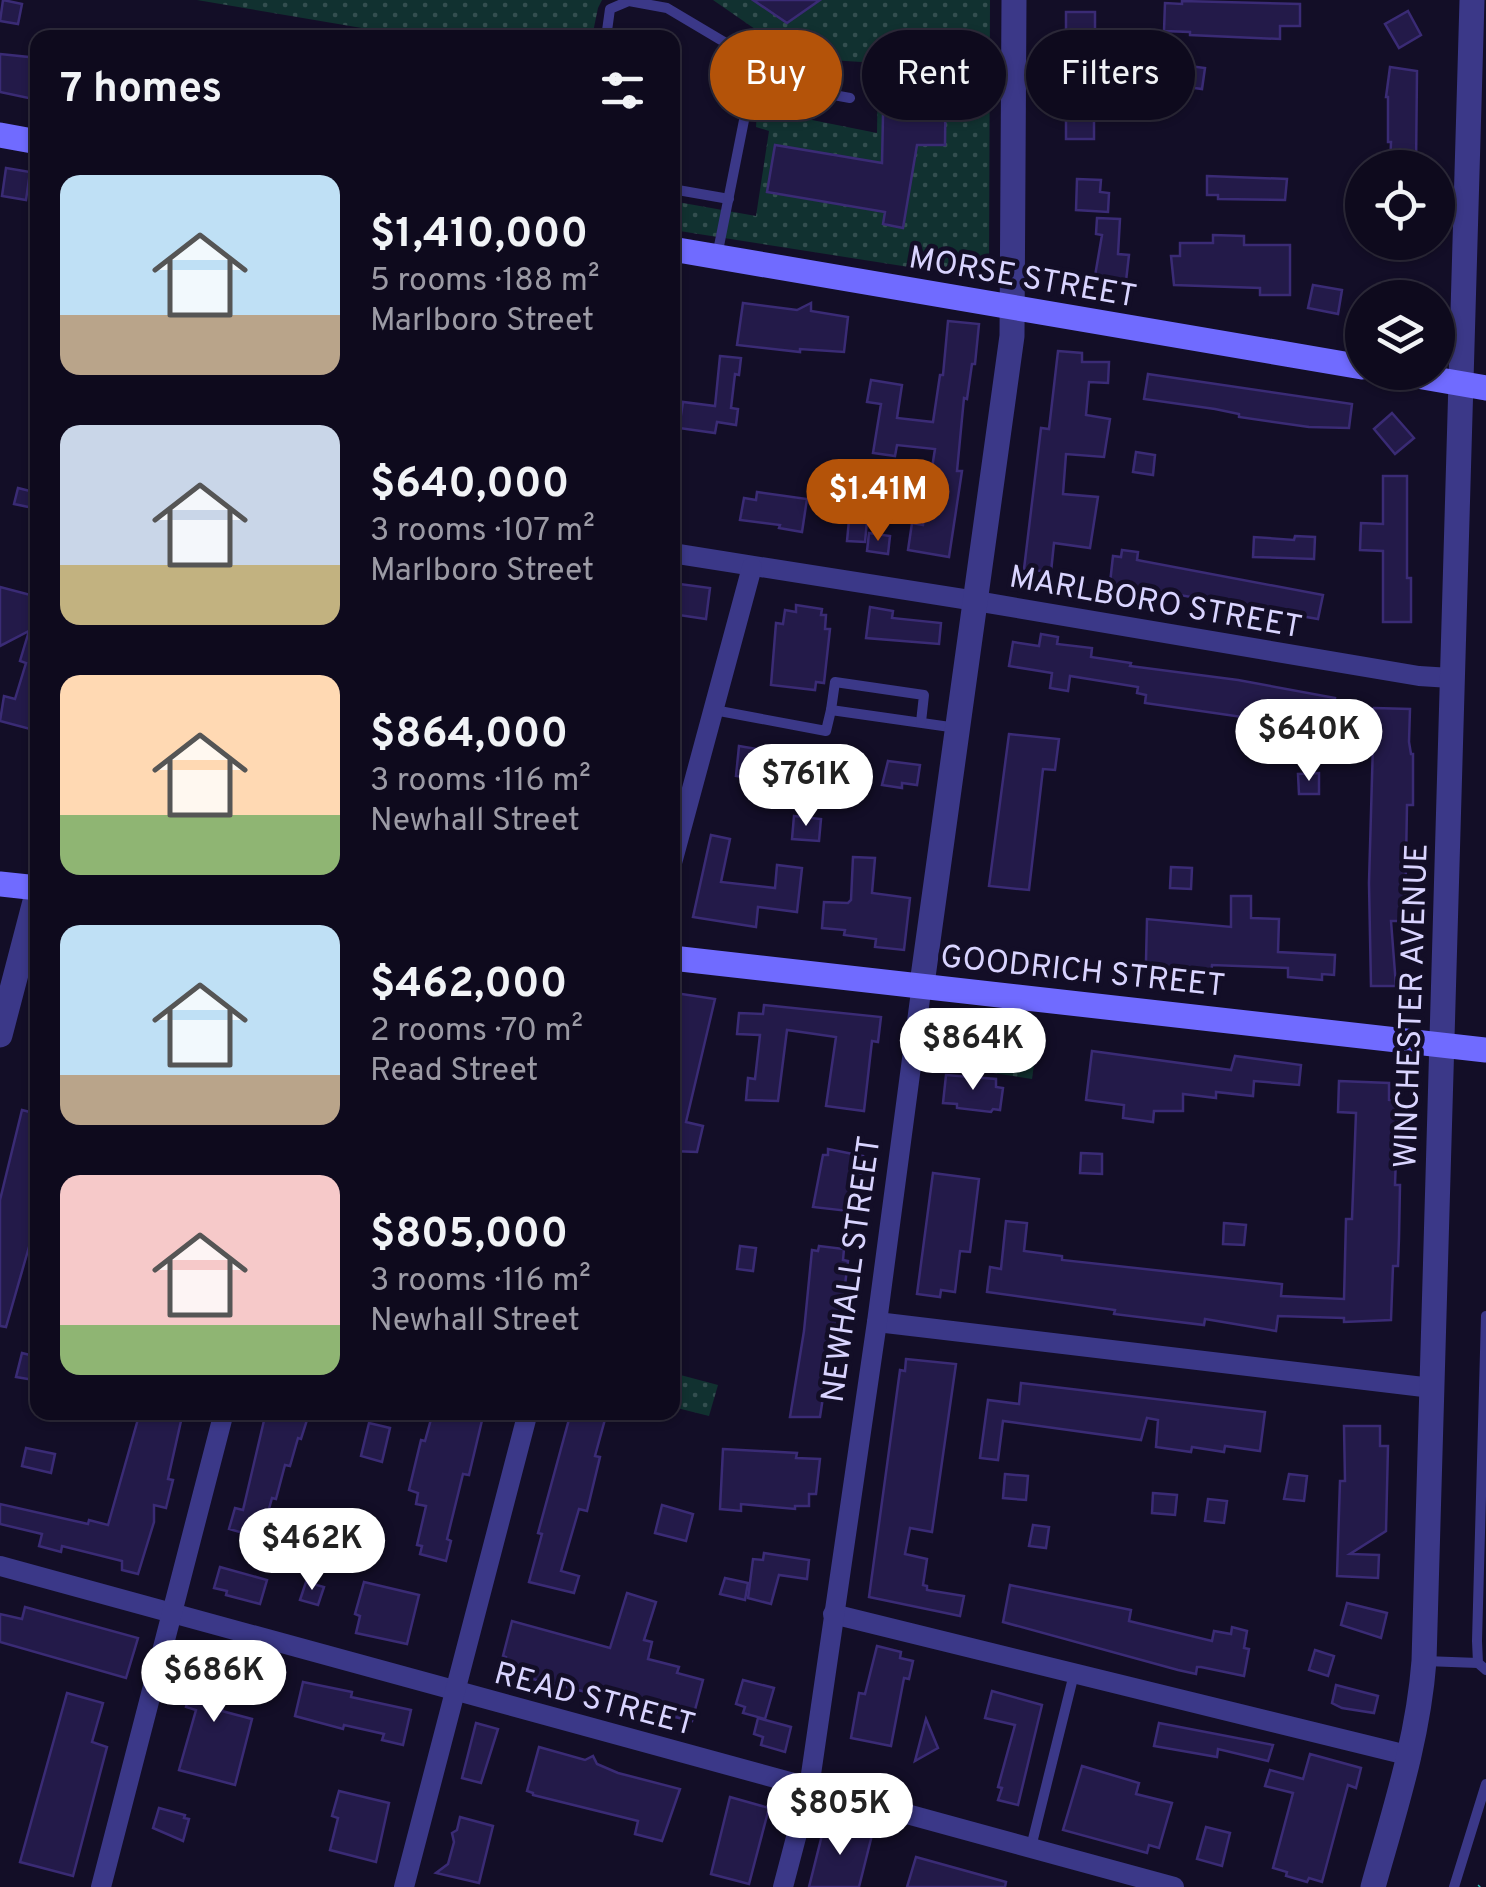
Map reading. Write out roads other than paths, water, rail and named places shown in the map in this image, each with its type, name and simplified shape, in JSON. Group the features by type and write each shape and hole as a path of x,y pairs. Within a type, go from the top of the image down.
{"main road":[{"path":"0,135 30,141"},
{"name":"MORSE STREET","path":"680,250 1345,364"},
{"path":"1455,383 1486,388"},
{"path":"0,884 30,888"},
{"name":"GOODRICH STREET","path":"680,959 1442,1042 1486,1050"}],"street":[{"name":"NEWHALL STREET","path":"784,1887 808,1788 877,1322 1012,336 1014,0"},
{"name":"WINCHESTER AVENUE","path":"1373,1887 1411,1756 1424,1662 1472,0"},
{"name":"MARLBORO STREET","path":"680,555 1451,678"},
{"path":"680,833 752,567"},
{"path":"0,1034 30,920"},
{"path":"877,1322 1432,1388"},
{"path":"101,1887 222,1420"},
{"path":"404,1887 526,1420"},
{"name":"READ STREET","path":"0,1566 1174,1887"},
{"path":"833,1614 1411,1756"}],"lane":[{"path":"607,30 610,9 630,2 667,8 710,34"},
{"path":"842,97 850,98"},
{"path":"717,257 744,120"},
{"path":"680,190 729,198"},
{"path":"714,710 826,731 835,682 924,696 921,722"},
{"path":"830,710 958,728"},
{"path":"1424,1662 1482,1666 1486,1316"},
{"path":"1030,1847 1074,1673"},
{"path":"1454,1887 1486,1784"}]}
